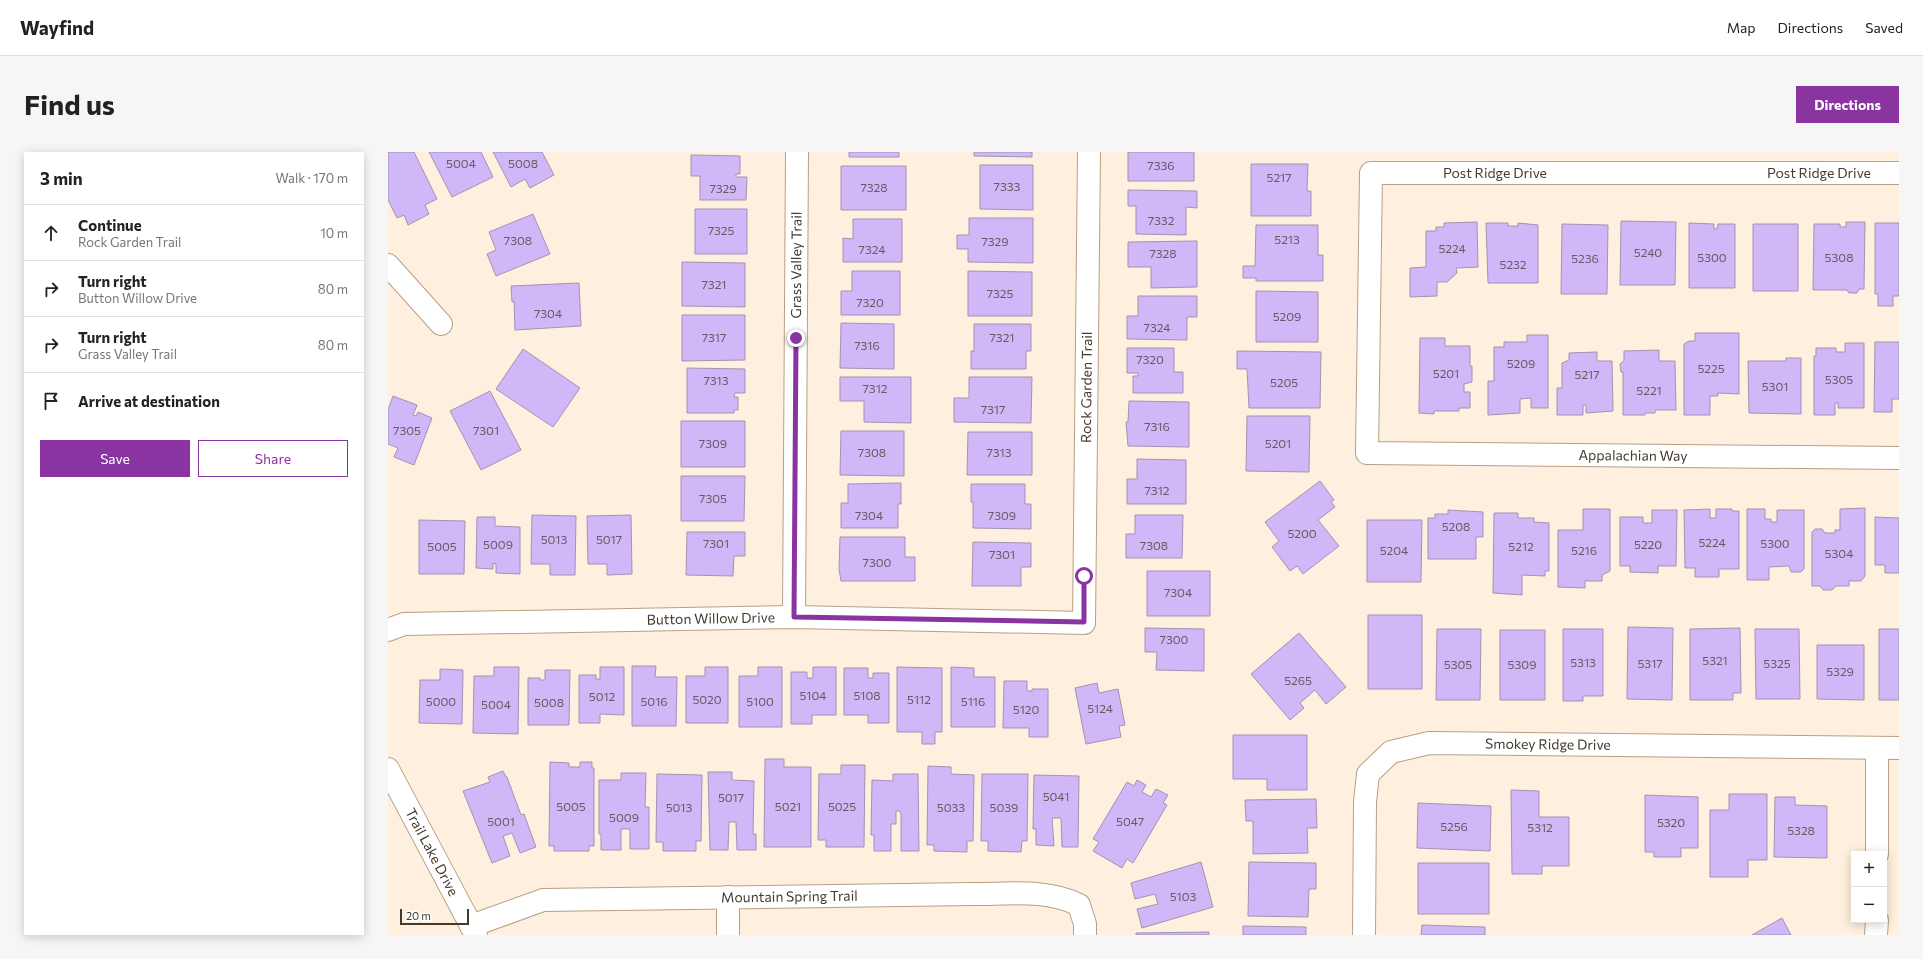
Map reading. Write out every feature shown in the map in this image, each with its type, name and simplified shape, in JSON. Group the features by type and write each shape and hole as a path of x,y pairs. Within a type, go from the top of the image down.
{"street":[{"name":"Grass Valley Trail","path":"794,617 797,152"},
{"name":"Rock Garden Trail","path":"1084,622 1089,152"},
{"name":"Post Ridge Drive","path":"1368,454 1371,173 1899,173"},
{"path":"388,265 441,324"},
{"name":"Appalachian Way","path":"1368,454 1899,458"},
{"name":"Button Willow Drive","path":"388,630 404,624 794,617 1084,622"},
{"name":"Smokey Ridge Drive","path":"1364,935 1365,802 1368,774 1391,752 1429,743 1899,748"},
{"path":"1877,748 1877,851"},
{"name":"Trail Lake Drive","path":"388,769 469,932"},
{"name":"Mountain Spring Trail","path":"469,932 543,900 1043,895 1064,898 1079,905 1085,924 1085,935"},
{"path":"728,897 728,935"},
{"path":"1876,935 1877,923"}],"building":[{"path":"388,152 414,152 437,199 425,205 429,214 408,225 404,215 397,218 388,200"},
{"path":"429,152 481,152 493,177 452,197"},
{"path":"493,152 542,152 554,175 530,188 525,179 511,187"},
{"path":"849,152 899,152 899,157 849,157"},
{"path":"974,152 1032,152 1032,157 974,156"},
{"path":"1128,152 1194,152 1194,181 1128,181"},
{"path":"691,155 740,156 740,174 736,174 736,177 747,177 746,200 700,200 700,176 691,176"},
{"path":"1251,164 1308,164 1307,191 1311,191 1311,216 1251,216"},
{"path":"980,165 1033,165 1033,210 980,209"},
{"path":"841,166 906,166 906,210 841,210"},
{"path":"1128,190 1197,191 1197,208 1186,207 1186,235 1136,234 1136,206 1128,206"},
{"path":"695,209 747,209 747,254 695,254"},
{"path":"533,214 550,254 496,276 487,254 496,250 489,232"},
{"path":"969,218 1033,218 1033,263 968,262 968,249 957,249 957,235 969,235"},
{"path":"853,219 902,219 902,262 843,262 843,238 853,239"},
{"path":"1621,221 1676,222 1675,285 1620,285"},
{"path":"1477,222 1478,267 1456,268 1457,273 1447,282 1437,282 1437,296 1410,297 1410,268 1426,267 1426,231 1436,231 1436,227 1444,227 1444,223"},
{"path":"1846,222 1865,222 1864,289 1859,289 1857,293 1849,293 1847,290 1813,290 1814,224 1840,224 1840,227 1846,227"},
{"path":"1486,223 1508,223 1508,226 1518,226 1518,223 1538,225 1538,283 1488,283"},
{"path":"1689,223 1714,224 1714,229 1717,229 1718,224 1735,224 1735,288 1689,288"},
{"path":"1875,223 1899,223 1899,296 1893,296 1893,306 1878,306 1878,294 1875,294"},
{"path":"1562,224 1608,225 1607,294 1561,294"},
{"path":"1753,224 1798,224 1798,291 1753,291"},
{"path":"1256,225 1318,225 1318,255 1323,255 1323,281 1256,281 1256,278 1243,278 1243,266 1255,266"},
{"path":"1197,241 1197,287 1151,288 1151,267 1128,267 1128,242"},
{"path":"682,262 745,263 745,307 682,306"},
{"path":"852,271 900,271 900,315 841,315 841,291 852,291"},
{"path":"968,271 1032,272 1032,316 968,316"},
{"path":"579,283 581,326 515,330 514,301 512,302 511,286"},
{"path":"1256,291 1318,292 1318,342 1256,342"},
{"path":"1138,296 1197,296 1197,317 1187,317 1187,340 1127,339 1127,316 1138,316"},
{"path":"682,315 745,315 745,360 682,361"},
{"path":"841,323 894,324 894,369 840,368"},
{"path":"974,324 1031,324 1031,351 1026,351 1026,369 971,369 971,351 974,351"},
{"path":"1695,333 1739,333 1739,394 1718,393 1718,396 1710,396 1710,415 1684,415 1684,344 1689,341 1695,341"},
{"path":"1527,335 1548,335 1548,408 1531,408 1531,398 1520,399 1520,413 1488,415 1488,381 1494,381 1494,347 1504,347 1504,342 1527,342"},
{"path":"1420,338 1445,338 1445,346 1470,346 1472,382 1464,384 1464,392 1470,392 1470,408 1459,408 1459,411 1434,411 1434,414 1419,413"},
{"path":"1875,342 1899,342 1899,399 1892,399 1892,412 1874,412"},
{"path":"1845,343 1864,343 1864,408 1838,408 1838,403 1835,403 1835,415 1814,415 1814,356 1816,356 1816,348 1836,348 1836,352 1845,352"},
{"path":"1127,348 1174,348 1174,372 1183,372 1183,393 1133,393 1133,376 1138,376 1138,373 1127,373"},
{"path":"523,349 580,388 553,427 496,389"},
{"path":"1659,350 1659,361 1675,361 1676,410 1655,410 1655,413 1645,413 1645,415 1623,415 1623,372 1621,372 1620,364 1624,361 1624,351"},
{"path":"1237,351 1321,352 1320,408 1249,408 1247,369 1237,369"},
{"path":"1597,352 1597,361 1612,361 1613,411 1586,413 1586,405 1583,405 1583,415 1557,415 1557,388 1562,388 1562,363 1569,360 1569,353"},
{"path":"1786,358 1801,358 1801,414 1749,413 1748,361 1786,361"},
{"path":"687,368 745,369 745,393 735,393 734,397 738,397 738,410 734,410 734,413 687,413"},
{"path":"840,377 911,377 911,423 864,422 864,401 840,401"},
{"path":"969,377 1032,377 1031,423 954,422 954,398 969,398"},
{"path":"490,391 521,450 481,470 450,411"},
{"path":"393,396 417,405 413,415 416,416 418,412 432,418 414,465 394,457 398,448 388,444 388,410"},
{"path":"1129,401 1189,402 1189,447 1128,446 1126,422 1128,422"},
{"path":"1247,416 1310,416 1309,472 1246,471"},
{"path":"681,421 745,421 745,467 681,467"},
{"path":"841,431 904,431 904,476 840,475"},
{"path":"968,432 1032,432 1032,475 967,475"},
{"path":"1137,459 1186,460 1186,504 1127,504 1127,479 1137,479"},
{"path":"681,476 745,476 744,521 681,521"},
{"path":"1320,481 1334,500 1331,502 1335,507 1318,520 1339,546 1303,574 1297,566 1290,571 1272,547 1279,541 1265,522"},
{"path":"901,483 901,504 898,504 898,528 841,528 841,503 848,503 848,484"},
{"path":"971,484 1025,484 1025,504 1031,504 1031,529 973,528"},
{"path":"1865,508 1865,576 1861,581 1849,581 1849,586 1836,586 1832,590 1823,590 1820,586 1812,586 1812,532 1815,529 1822,529 1825,533 1835,533 1835,530 1840,530 1840,509"},
{"path":"1583,509 1610,509 1610,571 1602,575 1602,581 1585,581 1585,588 1558,587 1558,530 1583,530"},
{"path":"1710,509 1710,518 1716,518 1716,509 1732,509 1732,511 1739,511 1739,569 1719,569 1719,577 1695,577 1695,568 1685,568 1684,510"},
{"path":"1747,509 1765,509 1765,519 1771,519 1771,522 1777,522 1777,510 1804,510 1804,569 1801,572 1791,572 1789,566 1769,567 1769,580 1747,580"},
{"path":"1448,510 1483,512 1483,537 1476,537 1476,559 1428,559 1428,518 1435,518 1435,514 1448,514"},
{"path":"1652,510 1677,510 1676,566 1658,566 1658,573 1630,572 1630,566 1620,566 1620,517 1643,517 1643,523 1652,523"},
{"path":"1494,513 1518,513 1518,518 1534,518 1534,522 1549,523 1549,571 1545,571 1545,576 1522,575 1522,595 1493,593"},
{"path":"532,515 576,516 575,575 550,575 550,564 531,564"},
{"path":"631,515 632,574 607,575 607,564 588,564 587,516"},
{"path":"1135,515 1183,515 1182,558 1126,558 1126,534 1135,534"},
{"path":"477,517 495,517 495,526 520,527 520,574 496,573 496,564 493,563 493,569 476,568"},
{"path":"1875,517 1899,518 1899,573 1885,573 1885,565 1875,565"},
{"path":"419,520 465,521 464,574 419,574"},
{"path":"1367,520 1422,520 1421,582 1367,582"},
{"path":"687,532 745,532 745,556 734,556 733,576 686,575"},
{"path":"840,537 905,537 905,557 915,557 915,581 841,581 839,569"},
{"path":"973,542 1031,543 1031,567 1021,567 1021,586 972,586"},
{"path":"1147,571 1210,571 1210,616 1147,616"},
{"path":"1368,615 1422,615 1422,689 1368,689"},
{"path":"1628,627 1673,628 1672,700 1627,699"},
{"path":"1145,628 1204,629 1204,671 1156,670 1157,652 1145,652"},
{"path":"1740,628 1741,693 1733,693 1733,700 1690,700 1690,629"},
{"path":"1437,629 1481,629 1480,700 1436,700"},
{"path":"1563,629 1603,629 1603,696 1583,696 1583,701 1563,701"},
{"path":"1755,629 1799,629 1800,699 1756,699"},
{"path":"1879,629 1899,629 1899,700 1879,700"},
{"path":"1500,630 1545,630 1545,700 1500,700"},
{"path":"1299,633 1346,687 1326,704 1315,690 1300,703 1304,708 1290,720 1251,674"},
{"path":"1817,645 1864,645 1864,700 1817,699"},
{"path":"632,666 656,666 655,677 677,677 676,726 632,726"},
{"path":"494,667 519,667 518,734 473,733 474,676 494,676"},
{"path":"600,667 624,667 624,715 600,714 600,723 579,723 579,675 596,675 596,679 600,679"},
{"path":"705,667 728,667 728,723 686,723 686,676 705,676"},
{"path":"758,667 782,667 782,727 739,727 739,676 758,676"},
{"path":"813,667 836,667 836,715 812,715 812,724 791,724 791,672 807,672 807,678 813,678"},
{"path":"897,667 942,668 942,732 935,732 935,744 922,744 922,732 897,732"},
{"path":"951,667 974,668 974,677 995,677 995,727 951,727"},
{"path":"844,668 868,668 868,678 873,678 873,673 889,673 889,723 868,723 868,715 844,715"},
{"path":"440,669 463,670 462,724 419,723 420,680 440,680"},
{"path":"545,670 570,670 569,725 528,725 528,678 540,678 540,680 545,680"},
{"path":"1004,681 1027,681 1027,691 1032,691 1032,689 1048,689 1048,737 1029,737 1029,728 1003,728"},
{"path":"1097,683 1099,693 1118,689 1125,725 1119,726 1121,737 1086,744 1075,688"},
{"path":"1233,735 1307,735 1307,790 1267,790 1267,779 1233,779"},
{"path":"765,759 784,759 784,767 811,767 811,847 764,847"},
{"path":"550,762 569,763 569,767 580,767 580,762 592,762 592,768 594,768 594,846 589,846 589,851 554,851 554,846 549,846"},
{"path":"841,765 865,765 864,847 826,847 826,840 818,840 819,774 841,774"},
{"path":"928,766 951,767 951,774 974,775 973,841 967,841 967,852 934,851 934,845 927,845"},
{"path":"503,771 507,777 521,815 524,814 536,847 520,853 512,833 503,836 510,856 492,863 463,791 490,782 488,777"},
{"path":"708,772 732,772 732,780 754,781 753,834 756,834 756,850 737,850 736,822 729,822 728,850 710,850"},
{"path":"621,773 646,773 645,807 649,807 649,849 630,849 630,829 621,829 621,850 601,850 601,834 599,834 599,780 621,780"},
{"path":"657,774 702,775 701,841 696,841 696,851 663,851 663,842 656,842"},
{"path":"893,774 918,774 919,851 901,851 901,815 900,811 896,811 896,824 891,824 891,851 874,851 874,835 871,835 872,780 893,781"},
{"path":"982,774 1028,774 1027,841 1022,841 1021,852 988,851 988,841 981,841"},
{"path":"1034,775 1079,776 1078,847 1062,847 1061,818 1052,818 1054,846 1036,845 1036,829 1033,829"},
{"path":"1137,780 1146,785 1142,792 1151,797 1156,789 1168,795 1163,803 1167,805 1133,863 1127,859 1122,868 1093,851 1099,842 1093,839 1127,782 1134,786"},
{"path":"1511,790 1539,791 1539,817 1569,817 1569,866 1542,866 1542,874 1512,874"},
{"path":"1729,794 1767,794 1767,860 1748,860 1748,877 1710,877 1710,810 1729,810"},
{"path":"1645,795 1698,797 1698,848 1681,848 1681,857 1654,857 1654,852 1645,852"},
{"path":"1775,797 1795,797 1795,805 1827,806 1827,858 1774,857"},
{"path":"1316,799 1317,828 1307,828 1308,853 1253,854 1253,821 1246,821 1245,800"},
{"path":"1418,803 1491,806 1490,851 1417,848"},
{"path":"1201,862 1213,907 1142,928 1137,909 1158,904 1155,894 1135,899 1131,883"},
{"path":"1249,862 1316,863 1316,889 1309,889 1308,917 1248,916"},
{"path":"1418,863 1489,863 1489,914 1418,914"},
{"path":"1782,918 1791,935 1752,935"},
{"path":"1422,925 1485,927 1485,935 1421,935"},
{"path":"1243,926 1306,927 1306,935 1243,935"},
{"path":"1209,932 1209,935 1136,935 1136,933"}],"route":[{"path":"796,338 794,617 1084,622 1084,576"}]}
